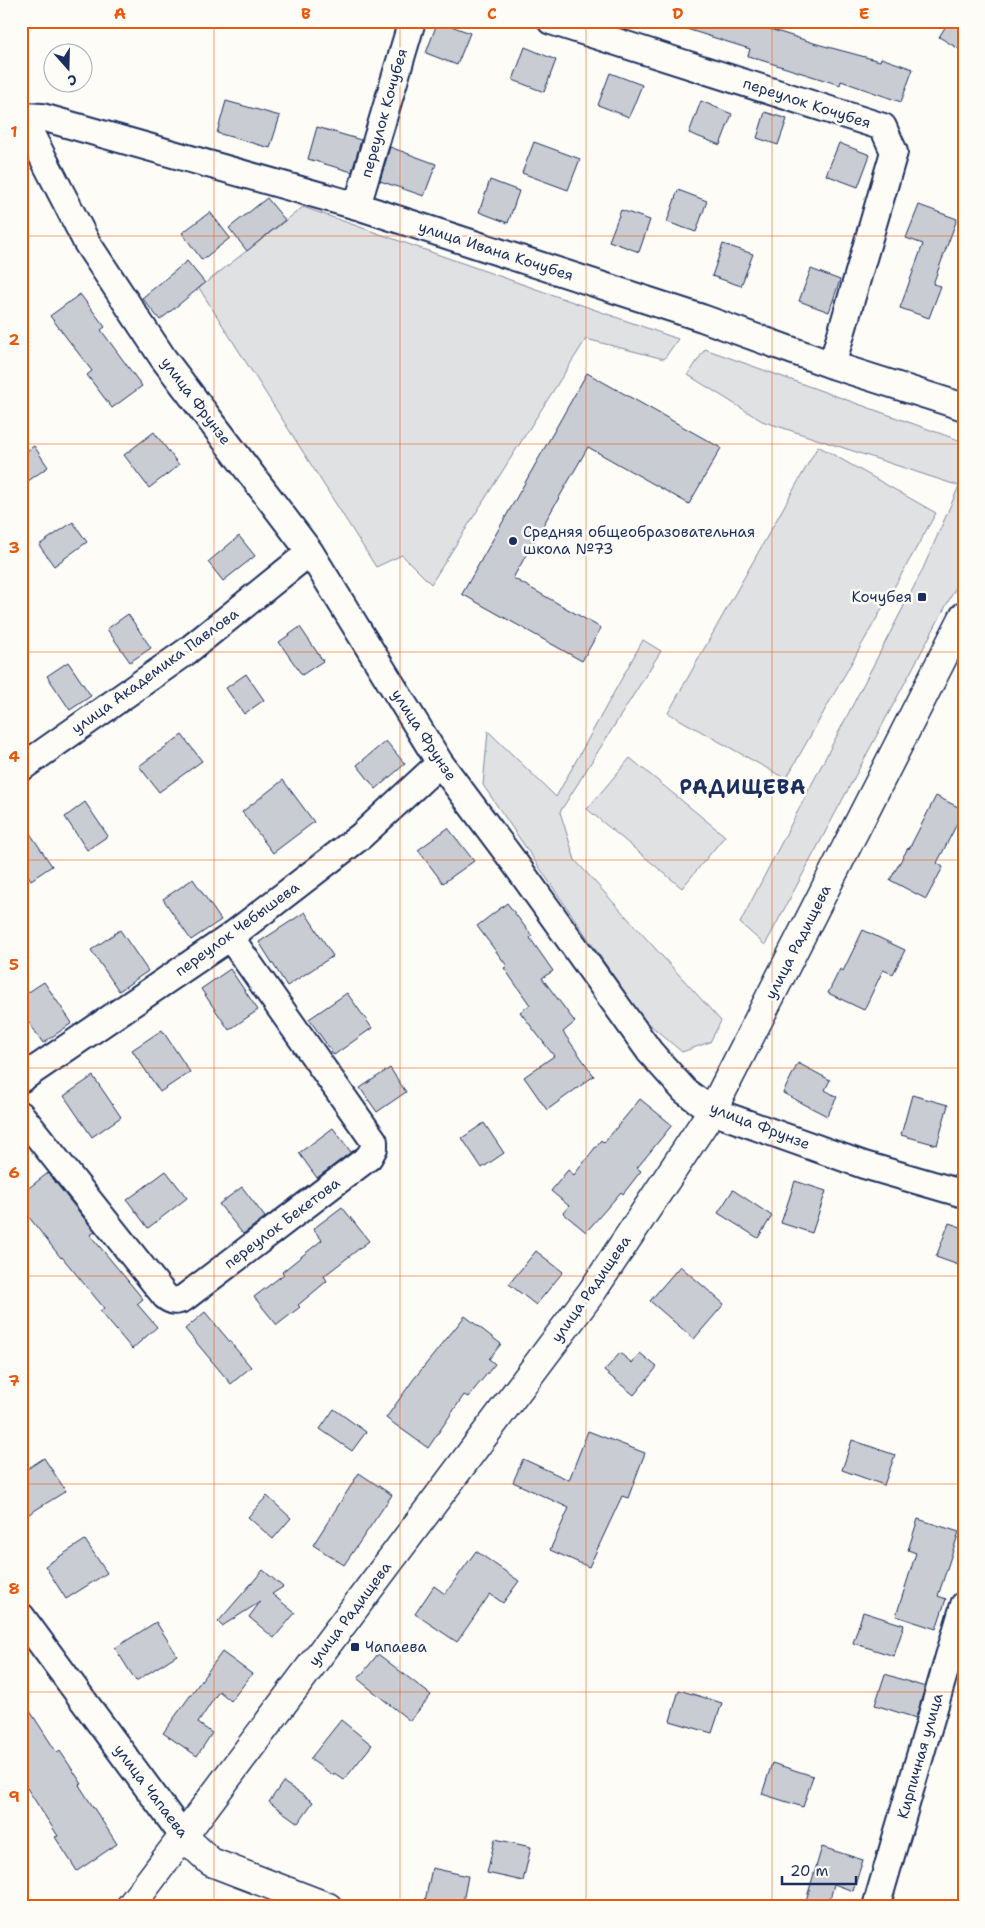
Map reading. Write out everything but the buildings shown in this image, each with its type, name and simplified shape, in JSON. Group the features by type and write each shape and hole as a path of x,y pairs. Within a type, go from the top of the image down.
{"main road":[{"name":"улица Радищева","path":"130,1907 591,1293 712,1111 964,616"},
{"name":"улица Чапаева","path":"184,1836 211,1862 328,1907"}],"street":[{"name":"переулок Кочубея","path":"357,206 412,21"},
{"name":"переулок Кочубея","path":"552,21 882,127 894,152 832,364"},
{"name":"улица Ивана Кочубея","path":"21,116 42,117 357,206 692,315 832,364 964,407"},
{"name":"улица Фрунзе","path":"21,116 87,243 158,350 310,552 440,764 514,862 650,1052 685,1091 712,1111 864,1165 964,1194"},
{"name":"улица Академика Павлова","path":"21,768 186,652 310,552"},
{"name":"переулок Чебышева","path":"21,1079 230,937 361,836 440,764"},
{"name":"переулок Бекетова","path":"21,1115 165,1296 176,1302 184,1298 369,1157 374,1148 374,1141 230,937"},
{"name":"Кирпичная улица","path":"876,1907 964,1605"},
{"name":"улица Чапаева","path":"21,1616 184,1836"}],"shaded area":[{"path":"303,207 678,339 664,359 586,339 431,584 402,555 376,567 199,288"},
{"path":"705,349 964,442 964,572 765,945 740,923 922,571 959,486 762,421 688,375"},
{"path":"818,446 936,513 786,779 668,713"},
{"path":"643,640 661,651 560,812 575,860 721,1021 710,1042 682,1052 643,1019 483,785 488,731 556,797"},
{"path":"630,758 725,836 682,888 587,809"}],"place":[{"name":"Средняя общеобразовательная школа №73","path":"513,541"},
{"name":"Кочубея","path":"922,597"},
{"name":"Чапаева","path":"355,1647"}],"district":[{"name":"РАДИЩЕВА","path":"743,787"}]}
